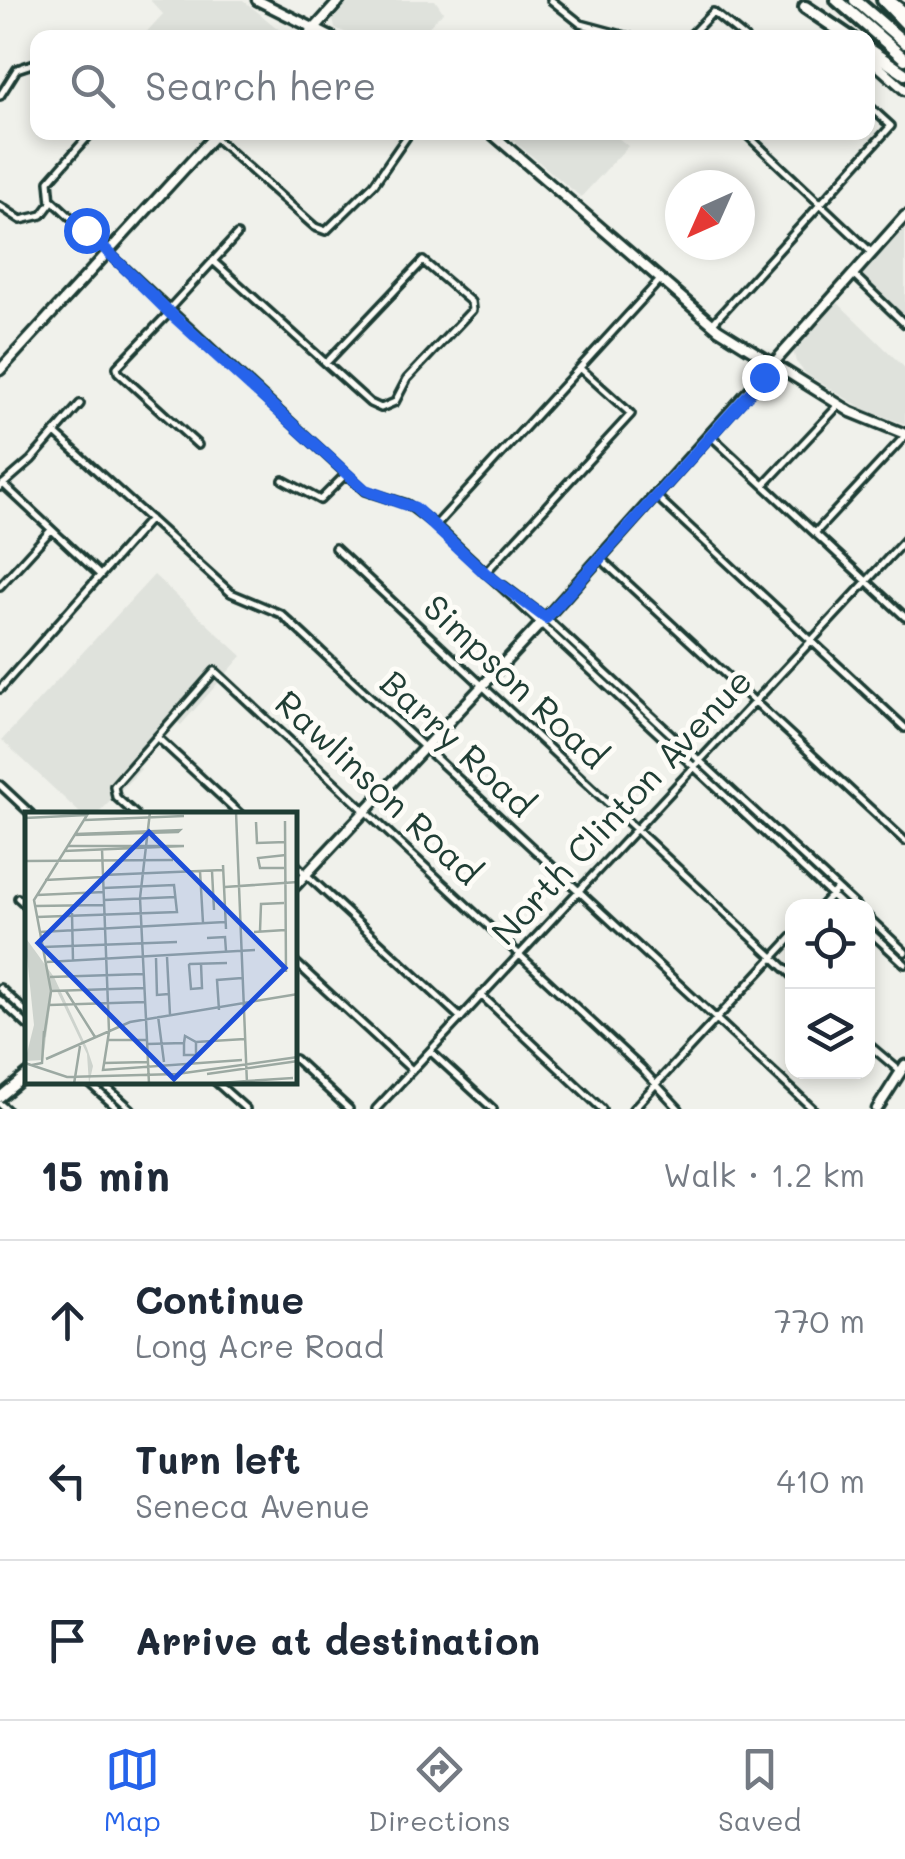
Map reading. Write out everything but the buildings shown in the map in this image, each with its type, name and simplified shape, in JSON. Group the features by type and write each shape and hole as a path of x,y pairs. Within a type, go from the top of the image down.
{"highway":[{"path":"837,0 872,30"},
{"path":"856,0 905,43"},
{"path":"887,0 905,23"},
{"path":"801,4 836,30"},
{"path":"875,33 905,59"},
{"path":"875,54 905,74"}],"main road":[{"path":"258,0 318,30"},
{"path":"314,28 340,0"},
{"path":"887,0 905,12"},
{"path":"875,64 905,90"},
{"path":"0,370 211,140"},
{"path":"499,140 712,324 839,404 905,435"},
{"path":"298,883 543,621 905,216"},
{"path":"877,1109 903,1068"},
{"path":"0,1100 25,1077"}],"street":[{"path":"550,0 577,23 603,30"},
{"path":"696,30 714,12 735,30"},
{"path":"0,96 17,69 30,65"},
{"path":"712,324 891,126 875,111"},
{"path":"0,206 15,218 32,220 46,211 51,199 49,181 85,140"},
{"path":"221,140 314,227 326,231 374,184 404,140"},
{"path":"752,140 872,252"},
{"path":"51,199 346,474 371,494 408,504 436,526 848,899"},
{"path":"198,445 117,367 237,234"},
{"path":"213,261 326,363 374,406 384,408 395,402 407,378 472,310 468,296 429,262 416,264 326,363"},
{"path":"853,273 905,324"},
{"path":"436,526 660,280"},
{"path":"485,573 631,414 580,368"},
{"path":"80,404 56,434 1,485 100,575"},
{"path":"764,485 839,404"},
{"name":"Barry Road","path":"56,434 236,596 281,614 812,1109"},
{"path":"814,533 905,435"},
{"path":"711,436 905,616"},
{"path":"284,480 320,500 346,474"},
{"path":"656,496 905,728"},
{"path":"0,689 150,520"},
{"path":"0,586 51,530"},
{"name":"North Clinton Avenue","path":"376,1109 905,540"},
{"name":"Simpson Road","path":"335,548 785,968"},
{"path":"600,558 905,842"},
{"path":"543,621 835,899"},
{"name":"Rawlinson Road","path":"157,737 215,671 520,954 679,1109"},
{"path":"133,812 113,790 157,737 238,812"},
{"path":"0,786 30,812"},
{"path":"298,867 461,1018"},
{"path":"828,899 837,889"},
{"path":"18,898 25,904"},
{"path":"875,924 905,952"},
{"path":"875,936 905,964"},
{"path":"633,1109 785,946"},
{"path":"298,965 412,1070"},
{"path":"0,988 25,1011"},
{"path":"482,996 602,1109"},
{"path":"0,1000 25,1023"},
{"path":"875,1049 903,1068"},
{"path":"430,1050 494,1109"},
{"path":"298,1062 349,1109"},
{"path":"90,1084 118,1109"},
{"path":"103,1084 130,1109"},
{"path":"218,1084 246,1109"},
{"path":"0,1100 6,1109"}],"shaded area":[{"path":"150,0 243,0 279,30 148,30 163,14"},
{"path":"351,0 435,0 443,12 426,30 340,30 333,19"},
{"path":"512,140 621,140 628,146 581,197"},
{"path":"905,227 905,317 862,275"},
{"path":"837,302 905,368 905,424 865,410 806,374 796,362 793,350"},
{"path":"154,575 242,656 181,725 171,717 132,760 141,769 100,812 79,812 2,740"},
{"path":"702,767 833,888 833,890 699,769"}],"route":[{"path":"86,230 170,313 365,490 415,508 485,573 546,618 764,377"}]}
